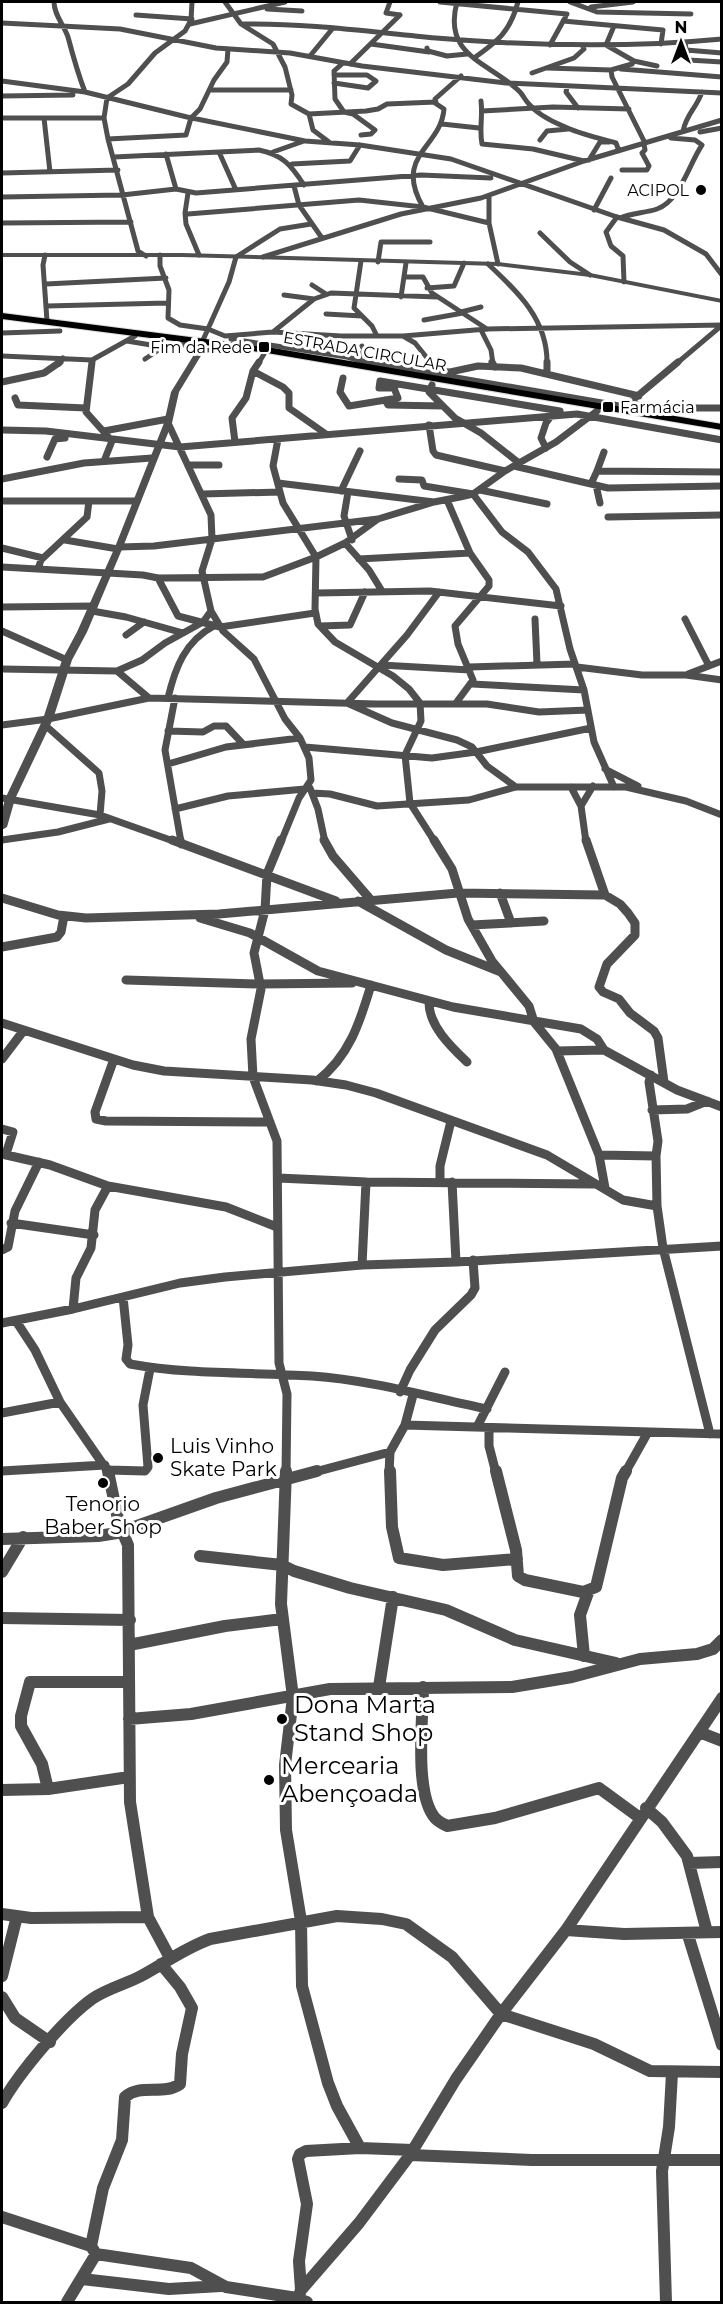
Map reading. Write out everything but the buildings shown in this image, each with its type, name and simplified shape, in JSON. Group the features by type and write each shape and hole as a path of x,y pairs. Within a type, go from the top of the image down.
{"main road":[{"name":"ESTRADA CIRCULAR","path":"2,319 47,321 203,340 433,381 488,396 593,414 722,430"},
{"name":"ESTRADA CIRCULAR","path":"2,319 131,339 222,348 433,381 624,407 722,430"}],"street":[{"path":"54,2 60,25 67,35 74,65 85,92"},
{"path":"142,253 122,195 118,170 108,139 104,118 107,98 134,79 154,53 184,32 191,22 192,2"},
{"path":"225,2 241,24 272,42 285,67 291,90 291,104 309,114 375,110 387,104 436,102 444,109 442,124 419,154 413,176 415,192 425,208"},
{"path":"136,15 191,22 285,2"},
{"path":"361,135 371,134 375,130 353,114 344,112 336,102 334,75 336,68 372,44 400,16 386,13 390,2"},
{"path":"440,2 494,4 517,9 567,14"},
{"path":"456,2 454,13 457,40 467,54 520,92 533,108 570,129 616,142"},
{"path":"474,58 499,42 511,25 518,2"},
{"path":"550,45 572,2 597,12 691,14"},
{"path":"584,8 633,2 638,12"},
{"path":"252,8 302,11"},
{"path":"625,12 625,27"},
{"path":"563,21 663,30 661,44"},
{"path":"2,24 120,29 228,49 265,51 276,49 362,66 506,83 722,93"},
{"path":"241,24 333,28 457,40 550,45 685,44 722,39"},
{"path":"606,45 614,26"},
{"path":"310,56 333,28"},
{"path":"429,52 426,50 433,38"},
{"path":"372,44 447,56 467,54"},
{"path":"685,44 688,60 722,62"},
{"path":"532,73 576,57 584,49 582,45"},
{"path":"606,45 634,61 657,66"},
{"path":"108,139 184,135 191,118 196,115 214,80 227,62 228,49"},
{"path":"686,50 722,53"},
{"path":"613,69 632,64 634,61"},
{"path":"357,75 355,71 362,66"},
{"path":"547,68 613,69 722,77"},
{"path":"613,69 616,89 629,109 644,146 642,153 649,166 647,170 622,170"},
{"path":"334,75 370,76 376,81 368,88 334,83"},
{"path":"436,102 435,99 461,76"},
{"path":"2,81 85,92 191,118 306,141 360,145 460,162 594,210 664,230 706,254 722,275"},
{"path":"567,87 566,92 578,108"},
{"path":"210,90 291,90"},
{"path":"683,131 686,116 697,105 702,92"},
{"path":"2,96 96,95"},
{"path":"481,101 483,118 479,128 482,144 532,149 586,161"},
{"path":"482,111 533,108 629,109"},
{"path":"309,114 315,133 331,143"},
{"path":"2,118 104,118"},
{"path":"44,118 50,172"},
{"path":"263,257 425,208 489,196 586,161 629,148 644,146 662,137 722,120"},
{"path":"442,124 479,128"},
{"path":"672,138 722,128"},
{"path":"540,140 547,131 570,129"},
{"path":"114,158 219,152 273,152 306,141 315,133"},
{"path":"624,282 622,256 611,246 606,232 609,225 627,214 662,207 679,189 691,162 702,145 695,140 662,137"},
{"path":"586,161 600,142 616,142"},
{"path":"616,142 619,151"},
{"path":"292,164 350,161 360,145"},
{"path":"219,152 237,190"},
{"path":"273,152 292,164 304,185"},
{"path":"166,154 176,189"},
{"path":"452,177 460,162"},
{"path":"2,173 118,170"},
{"path":"2,197 122,195 176,189 188,193 413,176 503,179"},
{"path":"594,210 611,178"},
{"path":"294,186 299,205 322,238"},
{"path":"188,193 184,218 198,246 199,255"},
{"path":"489,196 489,224 498,264"},
{"path":"185,213 359,200 425,208 489,224"},
{"path":"2,223 131,222"},
{"path":"203,340 232,274 236,257 280,229 311,224"},
{"path":"540,233 570,262 590,275"},
{"path":"378,262 381,242 430,242"},
{"path":"2,255 127,256 142,253 498,264 590,275 722,301"},
{"path":"45,255 43,265 47,321"},
{"path":"160,255 160,266 169,290 168,318 173,322 189,328 208,329 232,339 358,360 433,381"},
{"path":"361,261 354,308 373,324 377,336"},
{"path":"401,297 406,262"},
{"path":"427,288 454,285 464,263"},
{"path":"488,264 526,303 542,330 548,348 547,373"},
{"path":"404,277 422,277 427,288 437,297 462,312 484,330 491,350 491,361 495,367"},
{"path":"46,284 166,278"},
{"path":"312,285 326,294"},
{"path":"273,332 314,299 326,294 356,292 401,297 437,297"},
{"path":"284,295 314,299"},
{"path":"46,306 167,303"},
{"path":"424,321 481,307"},
{"path":"326,314 362,316"},
{"path":"224,335 273,332 325,336 403,336 484,330 722,326"},
{"path":"624,407 722,326"},
{"path":"2,333 60,331"},
{"path":"403,336 415,343 438,371 450,372"},
{"path":"2,356 92,360 131,339 163,347 146,359"},
{"path":"179,342 199,352 222,348"},
{"path":"358,360 364,350 362,346"},
{"path":"2,827 6,799 47,722 67,660 93,609 118,548 156,446 168,421 175,393 199,352"},
{"path":"235,442 232,418 246,398 253,371 264,354"},
{"path":"2,381 28,377 54,369 63,358"},
{"path":"92,360 86,408 89,417 112,441"},
{"path":"344,378 340,392 349,406 398,398 397,386 433,381 450,372 478,366 521,368 639,396"},
{"path":"253,371 283,387 289,393 289,408 326,435"},
{"path":"433,381 429,392 442,406 481,433 516,465 593,485 622,488 722,486"},
{"path":"436,399 488,396 577,414"},
{"path":"15,398 18,405 86,408"},
{"path":"385,400 388,405 399,407 442,406"},
{"path":"624,407 722,408"},
{"path":"2,567 143,575 158,578 258,578 316,557 348,542 378,519 392,513 476,492 505,471 546,448 593,414"},
{"path":"2,430 34,430 112,441 180,447 463,422 593,414 722,440"},
{"path":"546,448 541,438 546,423 552,415"},
{"path":"104,431 168,421"},
{"path":"168,421 203,494 213,527 212,539 203,563 203,579 217,626 254,659 285,719 302,743 309,758 311,780 308,789 267,873 265,910 254,953 260,984 260,1004 251,1039 253,1077 277,1142 279,1363 287,1394 282,1619 293,1697 285,1765 286,1830 301,1921 302,1986 337,2106 360,2148"},
{"path":"429,425 433,451 436,455 505,471"},
{"path":"47,457 57,438 87,437"},
{"path":"278,439 273,466 283,503 316,557 315,613 320,626 343,648 379,666 409,689 420,704 421,721 405,755 410,803 452,869 458,893 492,961 529,1006 534,1022 557,1051 599,1155 605,1188"},
{"path":"104,461 112,441"},
{"path":"360,451 344,491 342,509 344,523 348,542 382,591"},
{"path":"600,503 593,485 604,452"},
{"path":"2,479 31,472 104,461 152,458"},
{"path":"188,465 219,465"},
{"path":"597,471 722,472"},
{"path":"399,479 422,480 423,486 547,504"},
{"path":"278,483 434,502"},
{"path":"203,494 280,492"},
{"path":"476,492 502,532 528,552 552,584 561,606 600,759 614,787"},
{"path":"447,500 470,553 489,580 489,586 455,626 458,644 473,680 456,703"},
{"path":"2,501 137,501"},
{"path":"38,569 43,558 65,540 87,517 89,501"},
{"path":"608,517 722,515"},
{"path":"65,540 118,548 154,546 378,519"},
{"path":"2,548 43,558"},
{"path":"359,559 470,553"},
{"path":"158,578 178,616 217,626"},
{"path":"320,626 350,625 365,592"},
{"path":"317,593 439,592 561,606"},
{"path":"347,704 417,622 439,592"},
{"path":"2,607 93,609 183,633"},
{"path":"2,669 117,671 142,660 202,622 211,611"},
{"path":"181,844 165,750 176,668 200,632 217,626 315,613"},
{"path":"535,619 537,664"},
{"path":"685,619 709,666"},
{"path":"126,635 144,622"},
{"path":"2,631 67,660"},
{"path":"686,675 722,660"},
{"path":"379,666 443,670 537,664 576,666 642,675 686,675 722,680"},
{"path":"117,671 149,698"},
{"path":"472,684 584,690"},
{"path":"2,725 47,722 132,700 149,698 274,699 347,704 456,703 492,704 539,712 588,710"},
{"path":"347,704 416,730 457,740 476,752 487,766 516,787"},
{"path":"47,722 80,757 99,771 102,806 100,815"},
{"path":"168,731 203,732 214,726 226,726 243,744"},
{"path":"168,764 243,744 302,743 432,758 476,752 591,728"},
{"path":"605,769 644,789 694,803 722,815"},
{"path":"175,809 228,796 308,789 332,793 377,806 477,799 516,787 593,786 644,789"},
{"path":"581,806 593,786"},
{"path":"571,787 581,806 586,842 605,895"},
{"path":"308,789 318,809 323,838 333,856 370,899"},
{"path":"6,799 100,815 267,873 338,902"},
{"path":"2,840 58,832 109,819"},
{"path":"2,834 13,837"},
{"path":"2,898 64,916 86,918 265,910 356,900 458,893 605,895 620,903 628,913 635,923 635,935 610,959 600,975 599,987 603,992 620,999 630,1013 654,1031 658,1038 664,1082"},
{"path":"500,893 511,923"},
{"path":"356,900 460,958 501,973"},
{"path":"189,915 223,923 259,939 318,971 429,1001 581,1029 597,1039 604,1050"},
{"path":"2,947 57,937 62,932 64,916"},
{"path":"472,925 544,921"},
{"path":"126,980 367,984"},
{"path":"317,1081 334,1070 361,1020 367,984"},
{"path":"429,1001 429,1012 439,1030 467,1062"},
{"path":"2,1023 114,1059 165,1071 317,1081 346,1085 376,1093 547,1155 623,1200 657,1206"},
{"path":"2,1059 24,1030"},
{"path":"557,1051 604,1050 677,1090 722,1107"},
{"path":"114,1059 95,1112 96,1119 106,1121 270,1122"},
{"path":"651,1075 649,1082 658,1142 657,1206 663,1248 710,1434"},
{"path":"652,1110 687,1109 707,1101"},
{"path":"440,1182 440,1166 451,1121"},
{"path":"2,1129 13,1132 4,1154 39,1162 108,1186 226,1208 277,1227"},
{"path":"599,1155 656,1156"},
{"path":"2,1250 8,1247 11,1223 39,1162"},
{"path":"278,1178 516,1185 595,1184"},
{"path":"362,1265 366,1182"},
{"path":"452,1182 456,1262"},
{"path":"73,1309 76,1278 91,1248 95,1210 108,1186"},
{"path":"11,1223 94,1234"},
{"path":"2,1323 73,1309 180,1283 279,1272 362,1265 456,1262 722,1246"},
{"path":"400,1392 410,1370 435,1330 471,1295 475,1288 473,1260"},
{"path":"123,1297 128,1345 126,1359 129,1364 150,1368 281,1374 348,1380 487,1409"},
{"path":"16,1320 35,1350 60,1402 106,1468 122,1531 129,1545 130,1802 148,1917 166,1961 192,2008 182,2054 180,2084 172,2089 135,2091 125,2097 122,2140 103,2188 94,2250 82,2279 67,2302"},
{"path":"2,1471 106,1468 145,1471 148,1467 143,1418 144,1383 150,1368"},
{"path":"477,1427 505,1372"},
{"path":"413,1395 405,1425 390,1452 389,1491 392,1527 399,1558 413,1563 443,1565 517,1558"},
{"path":"2,1413 60,1402"},
{"path":"405,1425 722,1434"},
{"path":"489,1428 489,1446 517,1558 518,1576 525,1580 583,1592 596,1587 622,1478 648,1432"},
{"path":"2,1539 98,1536 122,1531 216,1498 390,1452"},
{"path":"2,1572 23,1537"},
{"path":"200,1556 282,1566 350,1588 446,1610 515,1640 618,1664"},
{"path":"584,1656 580,1615 589,1590"},
{"path":"380,1687 393,1597"},
{"path":"2,1618 130,1620"},
{"path":"129,1645 225,1626 282,1619"},
{"path":"129,1719 191,1714 330,1689 512,1687 572,1677 618,1664 669,1655 697,1654 713,1648 722,1641"},
{"path":"48,1789 42,1764 21,1726 21,1716 30,1682 128,1682"},
{"path":"423,1687 421,1765 424,1787 435,1820 447,1826 495,1818 599,1788 643,1813 672,1834 689,1863 707,1932"},
{"path":"301,2298 411,2153 456,2079 501,2014 566,1930 722,1698"},
{"path":"699,1731 722,1741"},
{"path":"2,1790 48,1789 129,1777"},
{"path":"689,1863 722,1862"},
{"path":"2,1914 93,1919 148,1917"},
{"path":"2,1976 16,1916"},
{"path":"2,2103 14,2082 86,2002 210,1939 337,1916 382,1919 406,1924 452,1957 501,2014 594,2044 650,2071 722,2072"},
{"path":"566,1930 604,1935 688,1935 722,1932"},
{"path":"688,1935 722,2045"},
{"path":"2,1997 3,2004 18,2022 50,2042"},
{"path":"666,2302 662,2197 672,2073"},
{"path":"301,2298 299,2261 307,2204 298,2159 300,2154 306,2151 360,2148 532,2160 664,2158 722,2160"},
{"path":"2,2217 94,2250 201,2271 221,2286"},
{"path":"82,2279 202,2289 221,2286 301,2298"}],"place":[{"name":"ACIPOL","path":"701,190"},
{"name":"Fim da Rede","path":"264,347"},
{"name":"Farmácia","path":"608,407"},
{"name":"Luis Vinho Skate Park","path":"158,1458"},
{"name":"Tenorio Baber Shop","path":"103,1483"},
{"name":"Dona Marta Stand Shop","path":"282,1719"},
{"name":"Mercearia Abençoada","path":"269,1780"}]}
